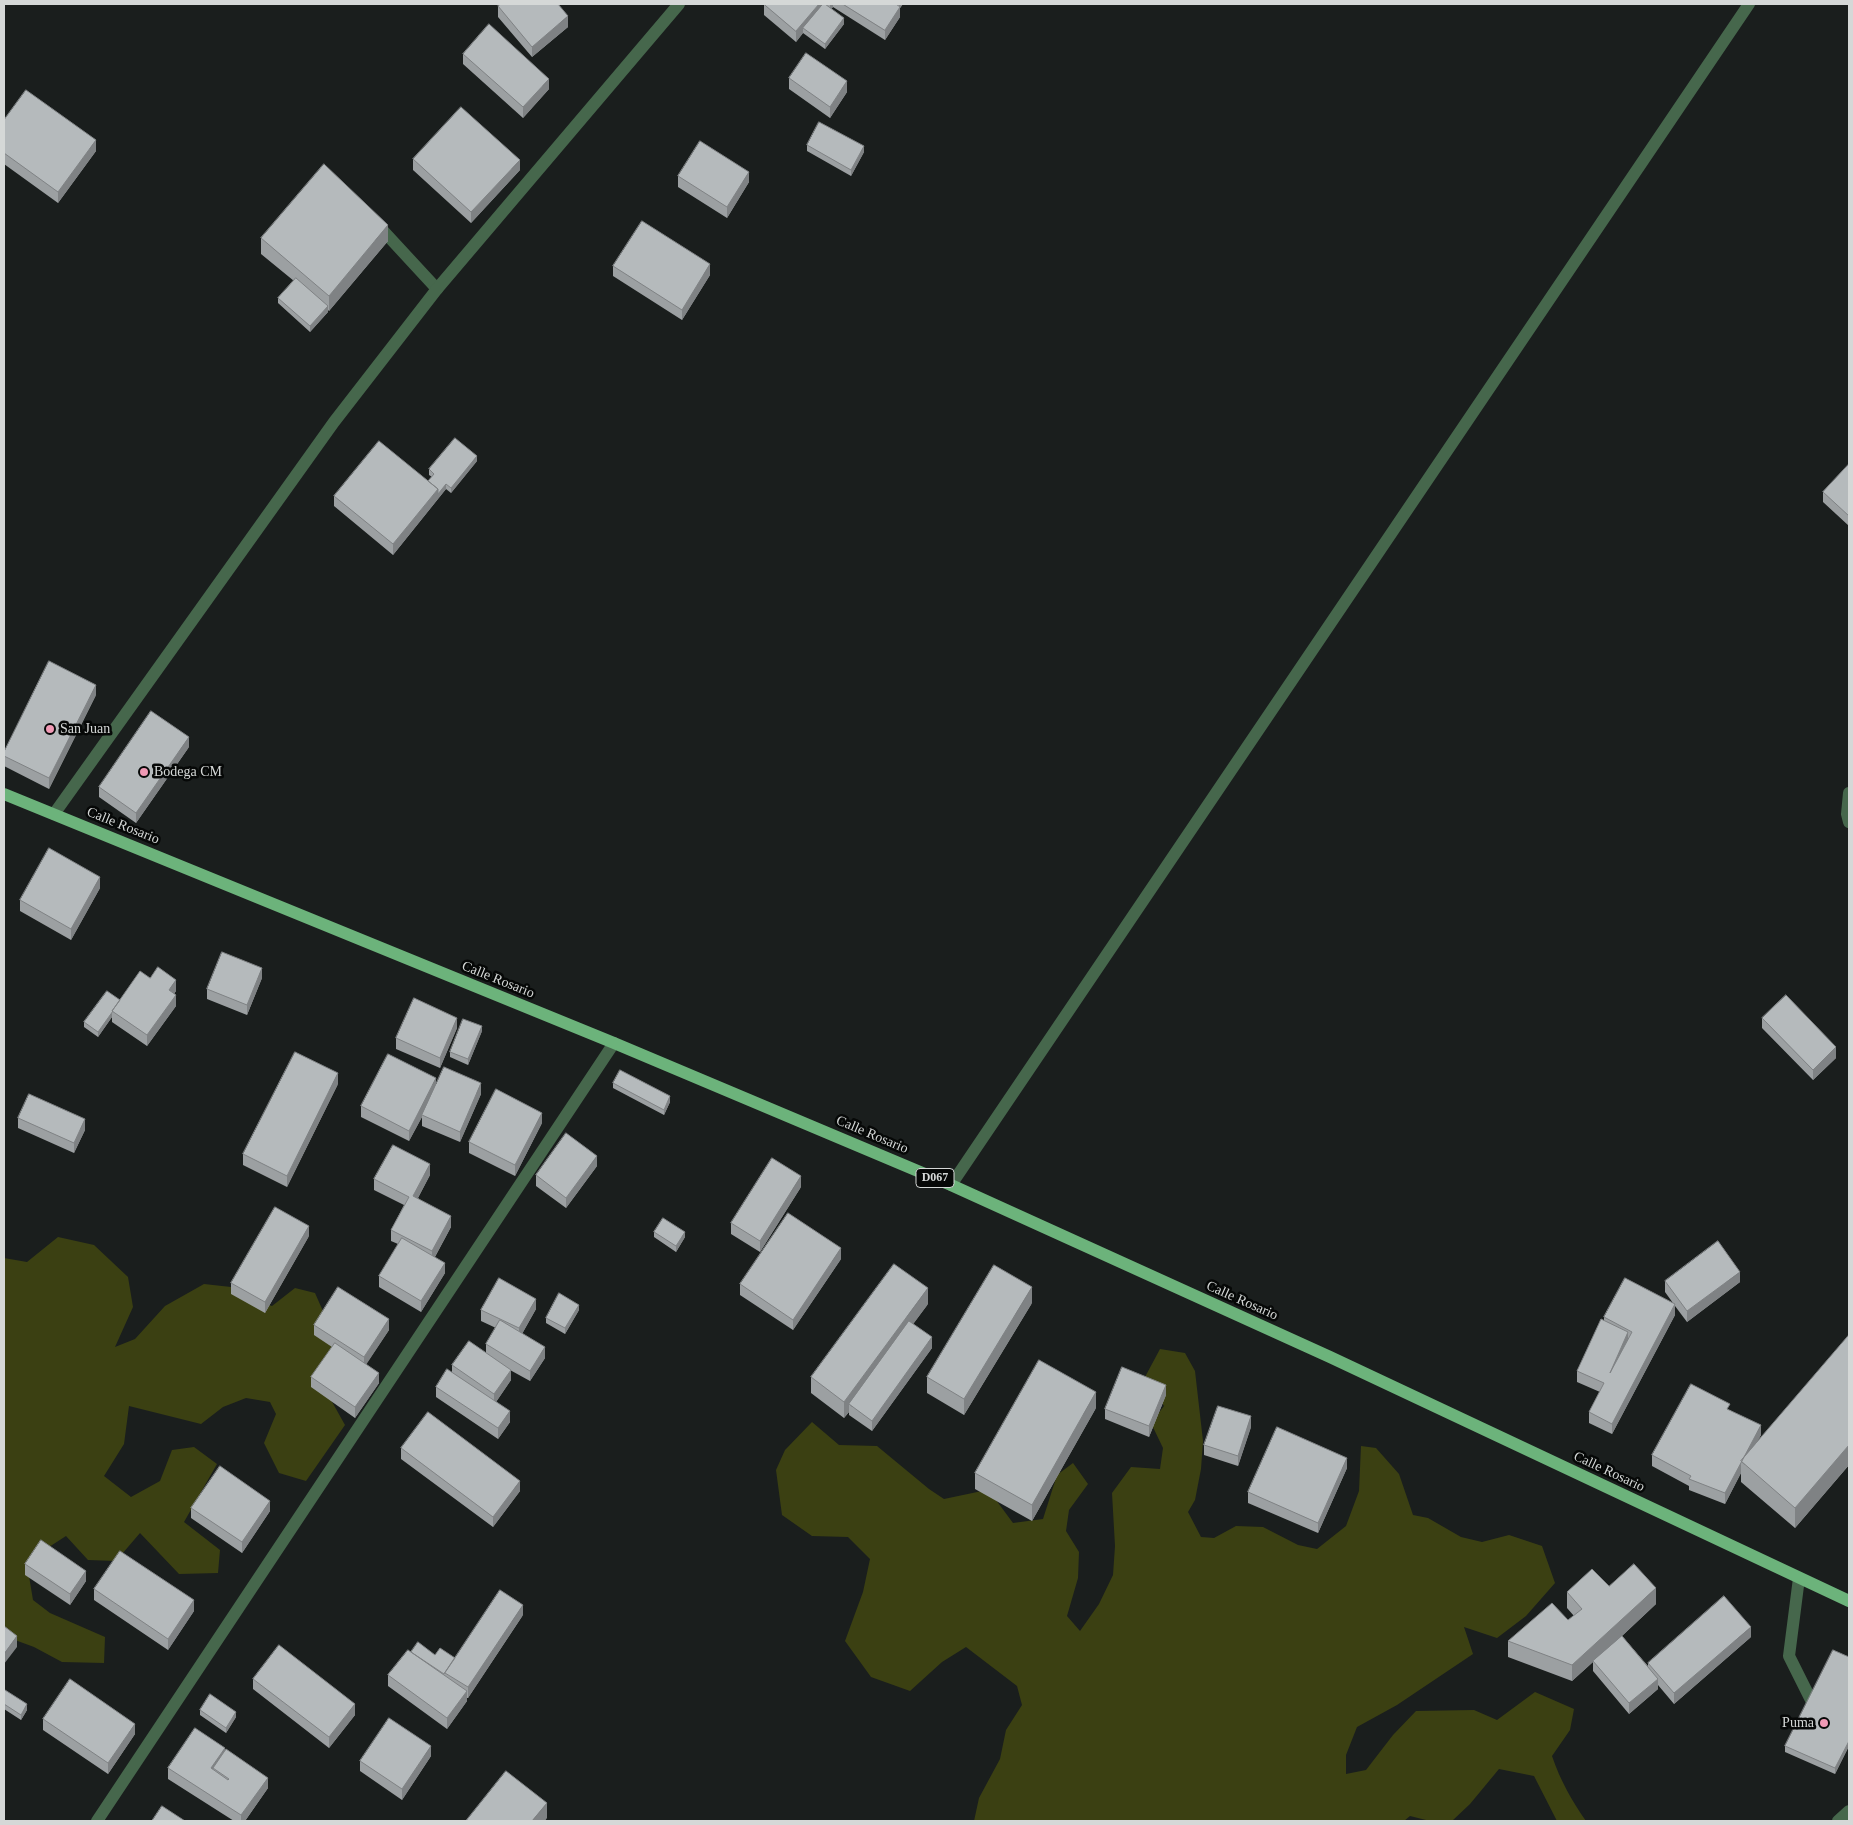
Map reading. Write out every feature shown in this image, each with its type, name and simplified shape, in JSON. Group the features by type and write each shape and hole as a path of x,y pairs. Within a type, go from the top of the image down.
{"main road":[{"name":"Calle Rosario","path":"4,794 951,1184 1330,1357 1849,1601"}],"street":[{"path":"54,814 334,422 437,289 679,4"},
{"path":"951,1184 1749,4"},
{"path":"370,216 437,289"},
{"path":"1849,793 1847,814 1849,822"},
{"path":"97,1821 614,1044"},
{"path":"1799,1578 1789,1656 1811,1700"},
{"path":"1838,1821 1849,1811"}],"green space":[{"path":"58,1237 94,1245 128,1277 133,1307 115,1347 135,1339 165,1306 204,1284 231,1287 252,1300 272,1306 295,1288 315,1293 334,1336 326,1391 345,1425 306,1481 279,1473 264,1443 276,1414 270,1402 246,1398 223,1407 201,1424 129,1406 124,1444 104,1476 131,1497 160,1481 172,1450 194,1447 217,1464 184,1522 220,1550 218,1573 179,1574 140,1533 116,1561 88,1560 66,1536 49,1547 28,1570 33,1600 50,1613 105,1637 104,1663 62,1662 34,1647 4,1636 4,1258 27,1262"},
{"path":"1160,1349 1185,1353 1195,1371 1203,1441 1201,1469 1195,1500 1188,1512 1201,1537 1214,1538 1236,1526 1263,1527 1298,1545 1317,1549 1346,1526 1359,1491 1361,1446 1376,1448 1399,1474 1413,1515 1428,1518 1461,1537 1482,1542 1509,1535 1542,1546 1555,1583 1526,1616 1497,1638 1464,1627 1473,1654 1397,1705 1357,1727 1346,1755 1346,1774 1366,1770 1393,1735 1416,1711 1474,1710 1497,1720 1535,1692 1574,1709 1570,1730 1552,1756 1567,1790 1586,1821 1557,1821 1534,1776 1499,1769 1470,1804 1452,1821 1430,1821 1410,1816 1404,1821 974,1821 979,1798 1000,1759 1006,1730 1022,1705 1017,1686 966,1647 942,1662 910,1691 871,1677 845,1641 863,1592 870,1559 848,1537 812,1536 782,1515 776,1470 785,1450 812,1422 839,1445 877,1446 944,1499 982,1491 996,1500 1013,1523 1043,1519 1057,1475 1073,1463 1088,1484 1069,1510 1066,1531 1079,1552 1078,1578 1067,1616 1080,1631 1099,1604 1113,1575 1115,1546 1112,1493 1131,1467 1160,1469 1163,1448 1151,1423 1164,1406 1145,1377"}],"building":[{"path":"501,4 558,4 568,16 532,47 498,6"},
{"path":"764,4 819,4 796,31"},
{"path":"823,4 844,18 825,44 803,28"},
{"path":"843,4 896,4 900,7 885,30"},
{"path":"489,24 549,79 523,107 463,54"},
{"path":"806,53 847,81 830,107 789,78"},
{"path":"26,90 96,140 58,192 4,153 4,120"},
{"path":"461,107 520,160 471,212 413,159"},
{"path":"819,122 864,146 851,170 807,145"},
{"path":"700,141 749,172 727,207 678,176"},
{"path":"324,164 388,225 329,296 261,238"},
{"path":"642,221 710,264 682,310 613,266"},
{"path":"296,278 328,306 310,326 278,298"},
{"path":"455,438 477,456 451,488 446,484 438,494 438,489 428,481 434,474 429,469"},
{"path":"379,441 438,489 393,544 334,496"},
{"path":"1849,464 1849,516 1823,492"},
{"name":"San Juan","path":"49,661 96,685 49,778 4,756 4,752"},
{"name":"Bodega CM","path":"151,711 189,737 136,813 99,787"},
{"path":"49,848 100,877 71,929 20,900"},
{"path":"222,952 262,968 247,1005 207,989"},
{"path":"158,967 176,980 169,990 176,995 147,1035 112,1011 140,971 150,978"},
{"path":"107,991 120,1000 98,1032 84,1022"},
{"path":"1786,995 1836,1047 1813,1070 1762,1018"},
{"path":"414,998 457,1018 440,1058 396,1038"},
{"path":"463,1019 482,1026 468,1059 450,1052"},
{"path":"295,1052 338,1073 287,1176 243,1154"},
{"path":"388,1054 436,1078 409,1131 361,1106"},
{"path":"444,1067 481,1083 460,1132 422,1115"},
{"path":"620,1070 670,1096 664,1110 613,1083"},
{"path":"496,1089 542,1113 515,1165 469,1142"},
{"path":"29,1094 85,1119 74,1143 18,1118"},
{"path":"566,1133 597,1156 566,1198 536,1175"},
{"path":"393,1145 430,1164 413,1196 451,1216 432,1251 391,1230 409,1197 374,1179"},
{"path":"772,1158 801,1176 760,1241 731,1223"},
{"path":"275,1207 309,1226 265,1302 231,1283"},
{"path":"788,1213 841,1248 793,1320 740,1284"},
{"path":"663,1218 685,1232 676,1246 654,1232"},
{"path":"402,1238 445,1263 421,1301 379,1276"},
{"path":"1718,1241 1740,1272 1687,1311 1665,1281"},
{"path":"894,1264 928,1288 844,1402 811,1377"},
{"path":"994,1265 1032,1287 964,1399 927,1377"},
{"path":"499,1278 536,1299 519,1328 481,1310"},
{"path":"1625,1278 1675,1304 1612,1424 1589,1412 1604,1383 1577,1371 1601,1319 1628,1332 1610,1373 1632,1332 1604,1317"},
{"path":"338,1287 389,1319 364,1357 314,1325"},
{"path":"559,1293 579,1305 565,1328 546,1318"},
{"path":"500,1320 545,1347 530,1371 486,1344"},
{"path":"909,1321 932,1337 872,1421 849,1404"},
{"path":"1849,1335 1849,1445 1795,1508 1741,1461"},
{"path":"469,1341 511,1370 494,1394 452,1365"},
{"path":"335,1343 379,1373 355,1407 311,1377"},
{"path":"1039,1360 1096,1392 1032,1505 975,1473"},
{"path":"1122,1367 1166,1385 1149,1426 1105,1409"},
{"path":"447,1369 510,1411 498,1428 436,1387"},
{"path":"1691,1384 1730,1404 1727,1409 1761,1425 1725,1493 1689,1479 1691,1476 1652,1455"},
{"path":"1218,1406 1251,1416 1238,1456 1204,1445"},
{"path":"428,1412 520,1481 493,1517 401,1448"},
{"path":"1277,1427 1347,1458 1318,1523 1248,1492"},
{"path":"220,1466 270,1501 242,1542 191,1508"},
{"path":"41,1540 86,1571 70,1594 25,1564"},
{"path":"120,1551 194,1600 168,1639 94,1589"},
{"path":"1634,1564 1656,1588 1572,1665 1508,1641 1552,1603 1568,1620 1582,1609 1567,1592 1592,1569 1609,1586"},
{"path":"500,1590 523,1605 468,1687 445,1673"},
{"path":"1724,1596 1751,1627 1674,1693 1648,1663"},
{"path":"4,1626 17,1636 4,1654"},
{"path":"1622,1636 1658,1679 1629,1703 1593,1661"},
{"path":"418,1642 435,1655 440,1648 455,1658 444,1674 411,1652"},
{"path":"279,1645 355,1704 329,1737 253,1679"},
{"path":"408,1650 467,1691 447,1718 388,1675"},
{"name":"Puma","path":"1833,1650 1849,1657 1849,1741 1835,1768 1785,1746"},
{"path":"70,1679 135,1724 108,1763 43,1719"},
{"path":"5,1690 27,1704 21,1715 4,1704"},
{"path":"210,1694 236,1712 226,1728 200,1710"},
{"path":"389,1718 431,1746 402,1789 360,1761"},
{"path":"195,1728 225,1748 211,1768 228,1780 213,1768 226,1749 268,1778 241,1815 168,1768"},
{"path":"506,1771 547,1803 532,1821 466,1821"},
{"path":"162,1806 185,1821 152,1821"}],"place":[{"name":"San Juan","path":"50,729"},
{"name":"Bodega CM","path":"144,772"},
{"name":"Puma","path":"1824,1723"}]}
